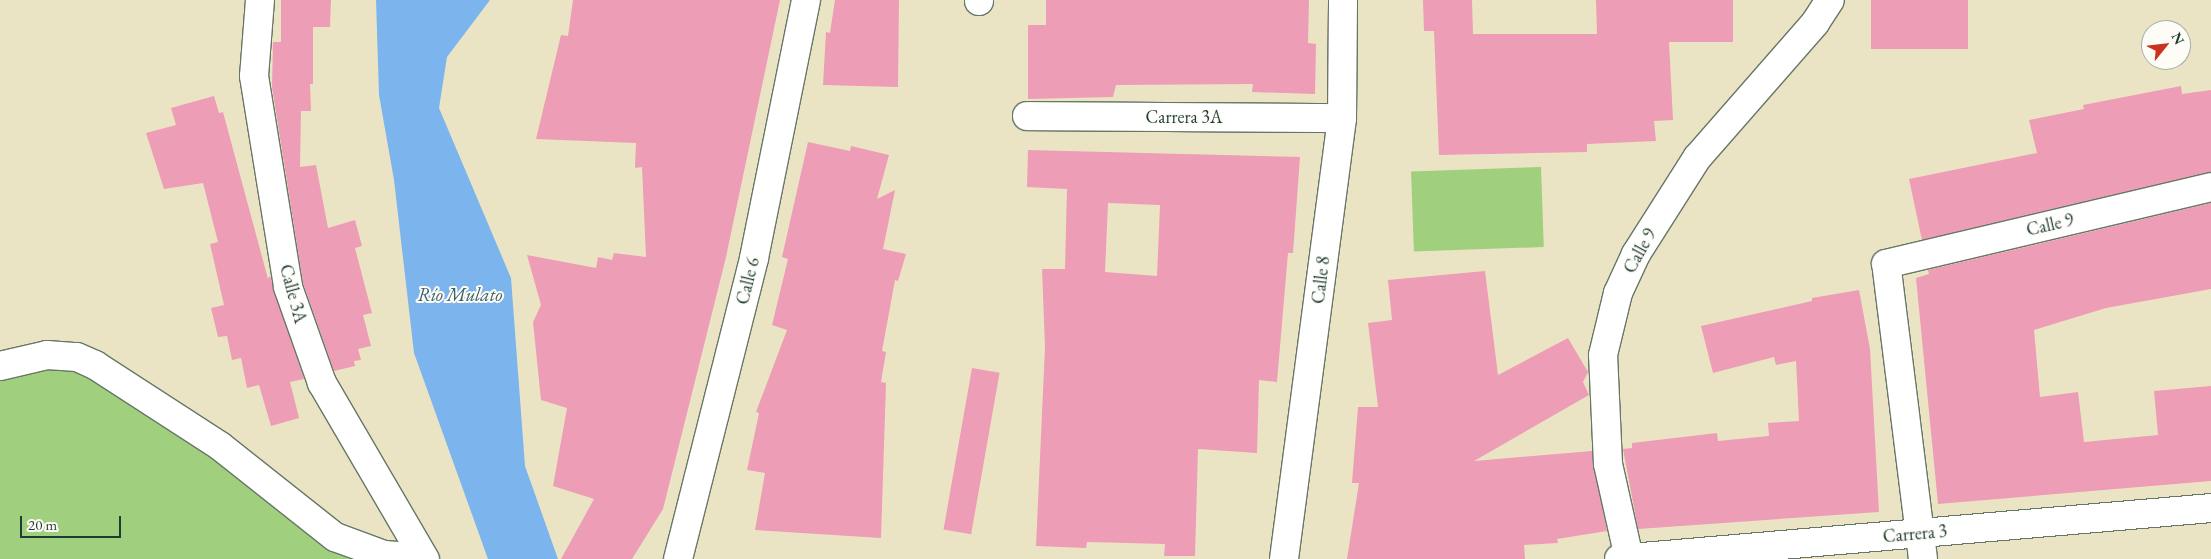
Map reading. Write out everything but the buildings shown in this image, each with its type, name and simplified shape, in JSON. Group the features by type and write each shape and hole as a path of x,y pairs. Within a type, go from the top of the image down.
{"street":[{"name":"Calle 3A","path":"260,0 254,76 288,287 322,383 424,558"},
{"name":"Calle 6","path":"678,559 754,258 806,0"},
{"name":"Calle 8","path":"1284,559 1342,118 1343,0"},
{"name":"Calle 9","path":"1624,558 1608,464 1603,355 1618,293 1636,254 1697,158 1815,23 1830,0"},
{"name":"Carrera 3A","path":"1027,116 1342,118"},
{"name":"Calle 9","path":"1921,546 1886,264 2211,187"},
{"path":"0,366 47,355 77,358 95,365 220,446 335,537 384,555 424,558"},
{"name":"Carrera 3","path":"1624,558 1921,546 2211,508"}],"green space":[{"path":"1541,167 1544,247 1414,251 1411,172"},
{"path":"77,357 335,537 425,559 0,559 0,366"}],"water":[{"name":"Río Mulato","path":"376,0 490,0 447,57 439,108 511,278 525,466 558,559 488,559 414,353 394,180 379,95"}]}
